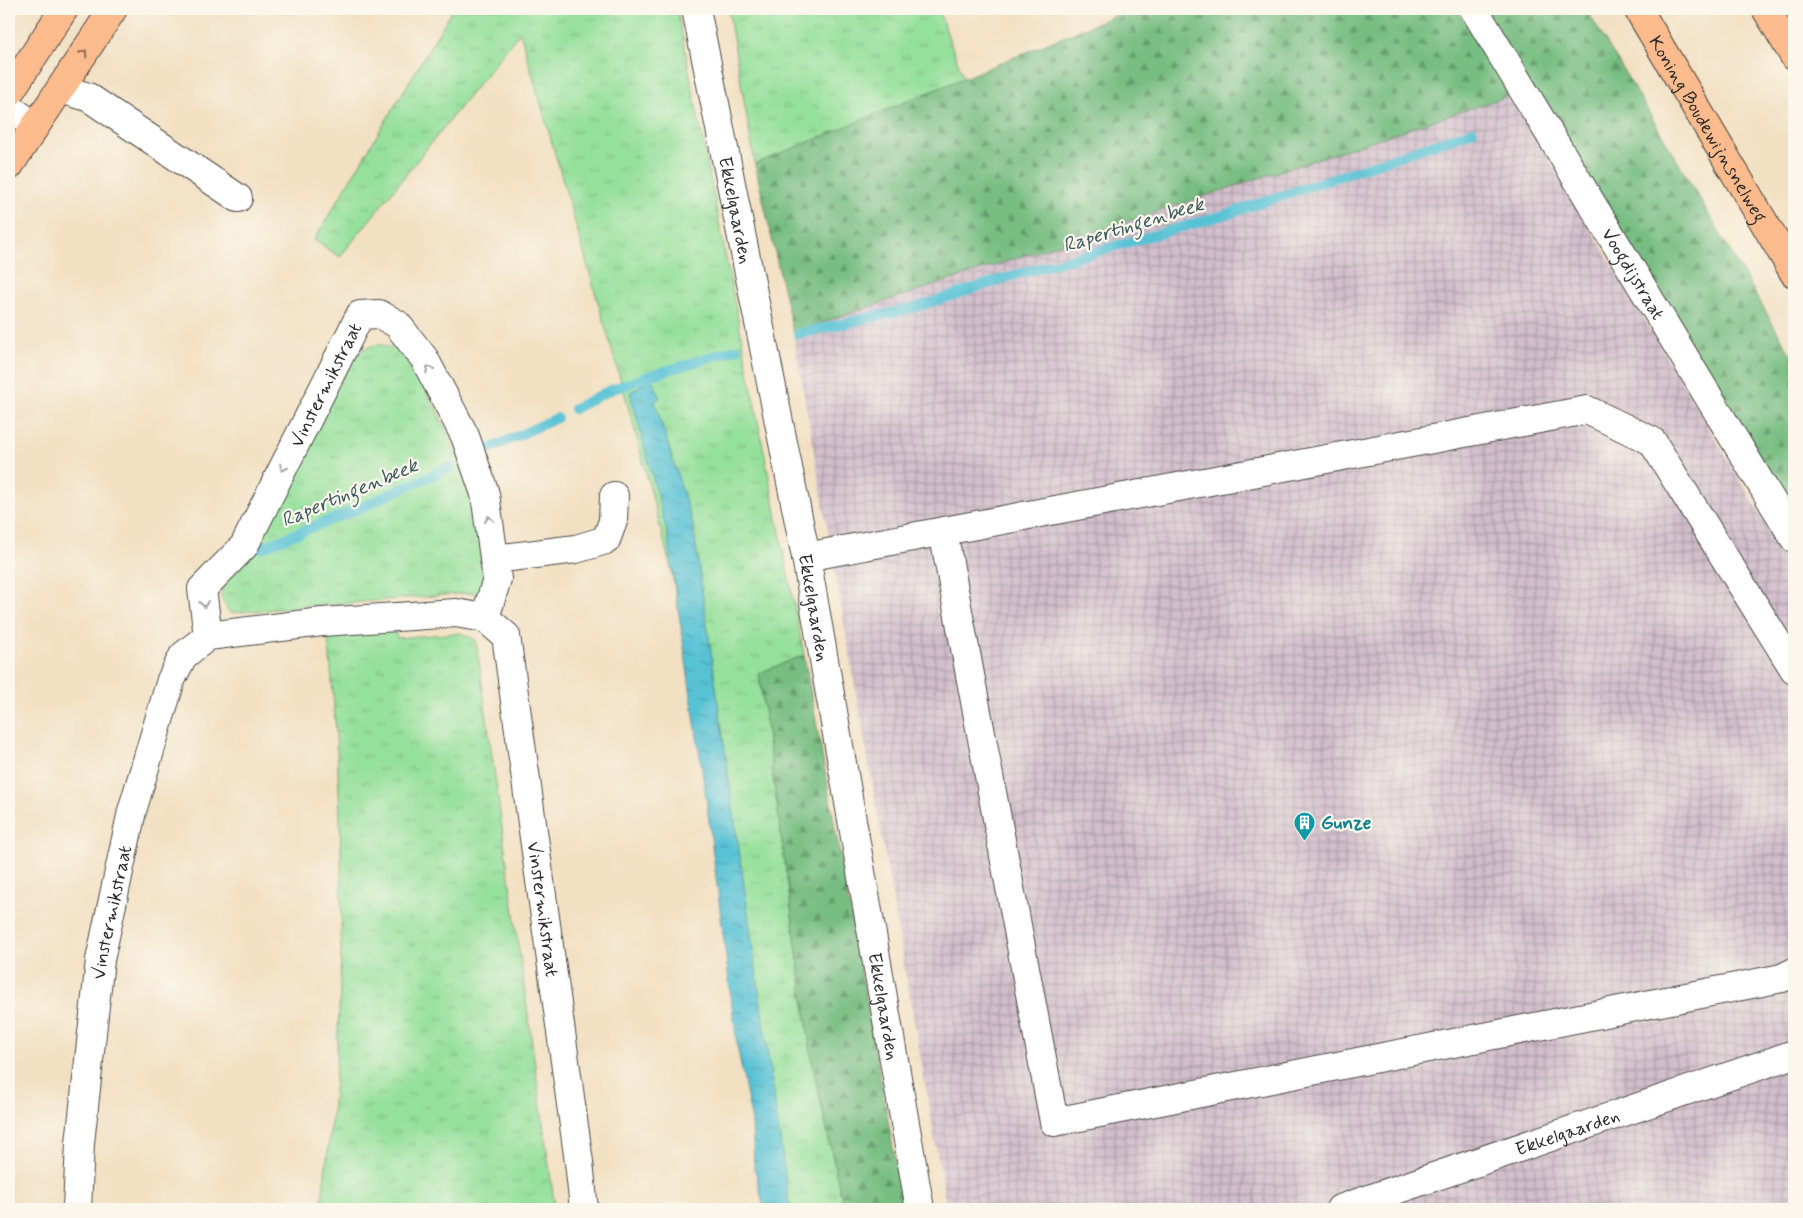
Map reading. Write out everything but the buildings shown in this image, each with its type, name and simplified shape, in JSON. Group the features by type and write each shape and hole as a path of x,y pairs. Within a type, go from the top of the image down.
{"main road":[{"path":"9,93 64,9"},
{"path":"9,166 113,9"},
{"name":"Koning Boudewijnsnelweg","path":"1638,9 1794,273"},
{"path":"1766,9 1794,56"}],"street":[{"name":"Ekkelgaarden","path":"696,9 806,556 920,1209"},
{"name":"Voogdijstraat","path":"1474,9 1794,538"},
{"path":"61,89 88,97 238,198"},
{"path":"9,108 35,126"},
{"name":"Vinstermikstraat","path":"77,1209 80,1143 100,960 130,820 171,680 183,656 208,636 202,589 244,546 360,315 379,314 397,324 424,358 465,436 485,494 496,580 485,618 506,636 584,1209"},
{"path":"806,556 1587,410 1652,441 1794,668"},
{"path":"494,559 576,549 606,540 613,521 614,496"},
{"path":"943,531 1054,1122 1772,980 1794,972"},
{"path":"208,636 322,622 456,613 485,618"},
{"name":"Ekkelgaarden","path":"1340,1209 1794,1054"}],"shaded area":[{"path":"1511,95 1794,571 1794,1209 947,1209 793,332"}],"green space":[{"path":"453,9 677,9 804,655 759,674 812,1061 844,1209 786,1209 773,1121 671,569 633,423 520,32 340,257 314,240"},
{"path":"728,9 938,9 964,79 755,164"},
{"path":"1131,9 1457,9 1511,95 793,332 755,164"},
{"path":"1480,9 1586,9 1794,360 1794,512"},
{"path":"378,344 399,350 412,364 437,410 459,459 475,512 486,563 482,592 230,613 221,598 223,581 352,361 363,349"},
{"path":"395,630 397,638 460,633 476,640 555,1209 321,1209 334,1092 338,1035 341,921 340,808 328,637"},
{"path":"804,655 904,1209 844,1209 812,1061 759,673"}],"water":[{"path":"652,379 660,397 655,402 693,525 789,1203 792,1209 764,1209 754,1165 752,1122 737,1045 706,797 667,532 630,392"}],"waterway":[{"name":"Rapertingenbeek","path":"798,334 917,307 1015,275 1231,213 1473,131"},
{"name":"Rapertingenbeek","path":"656,374 737,349"},
{"name":"Rapertingenbeek","path":"574,409 608,391 652,375"},
{"name":"Rapertingenbeek","path":"489,449 557,418"},
{"name":"Rapertingenbeek","path":"261,548 360,508 450,467"}],"place":[{"name":"Gunze","path":"1305,841"}]}
